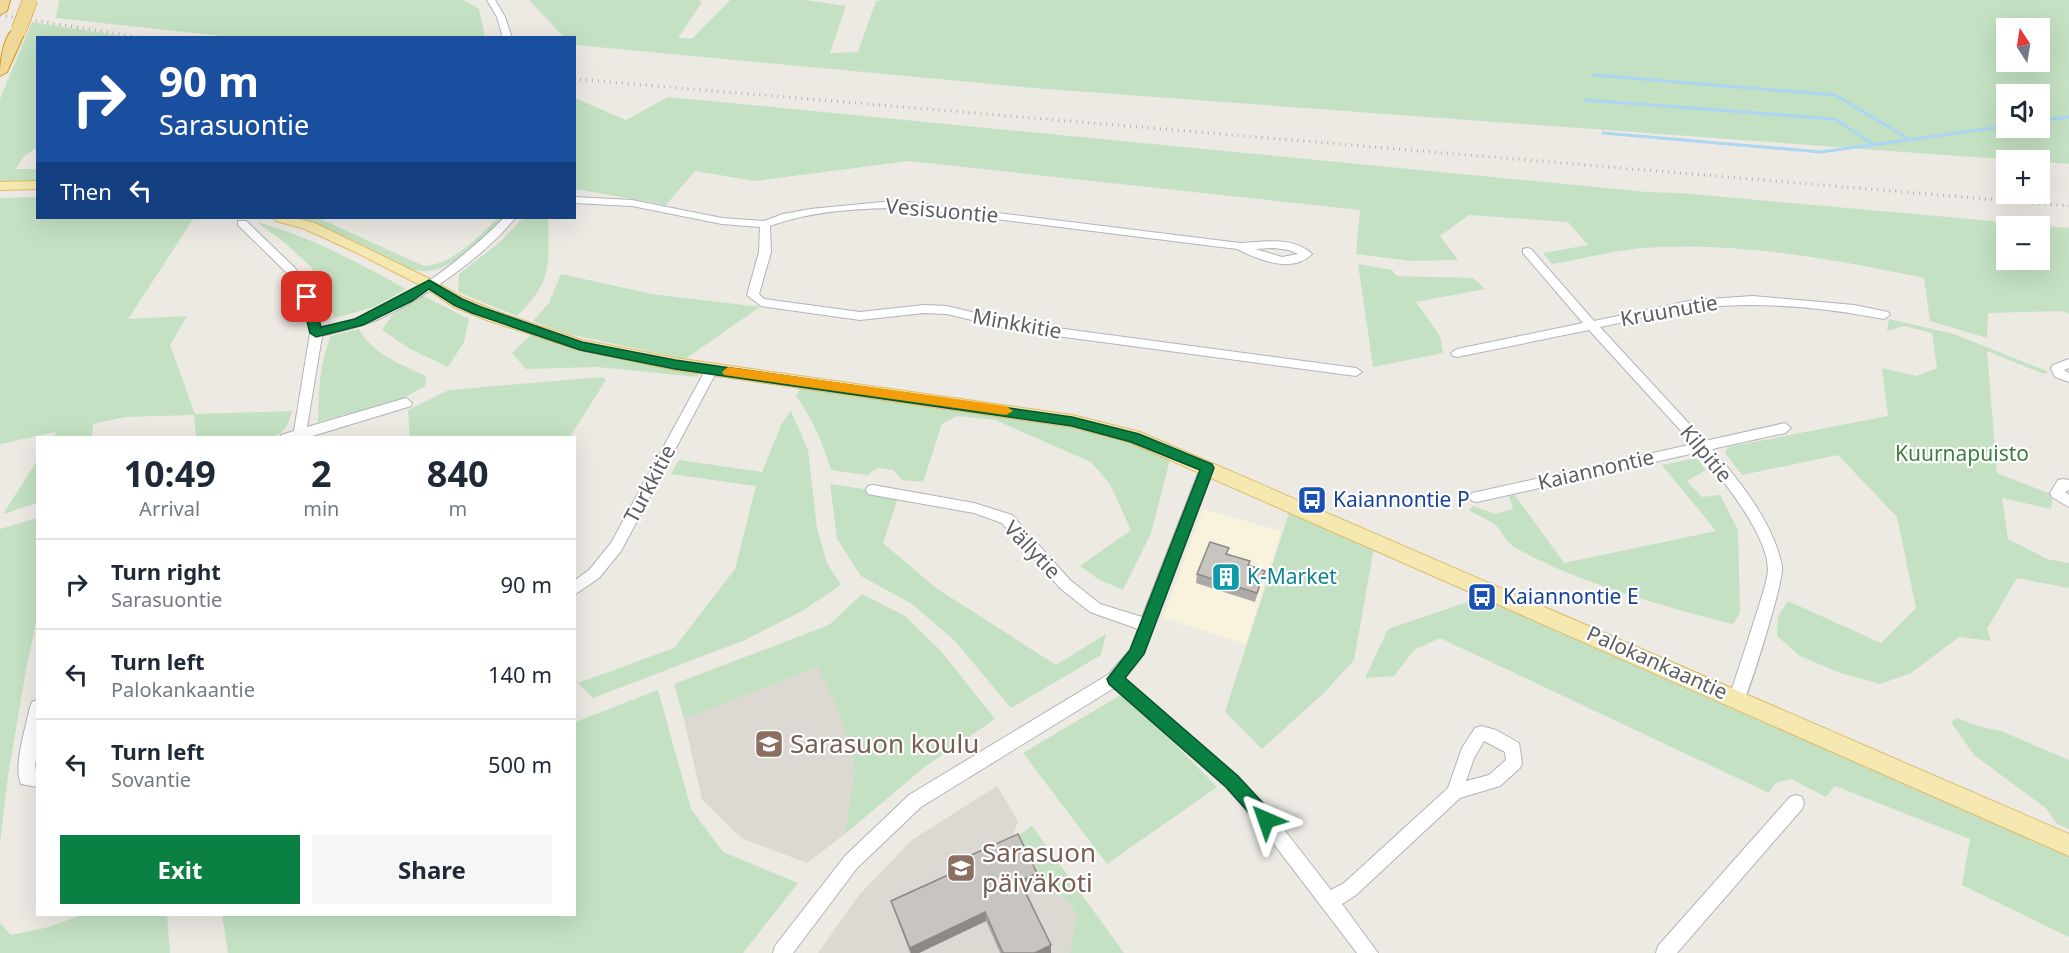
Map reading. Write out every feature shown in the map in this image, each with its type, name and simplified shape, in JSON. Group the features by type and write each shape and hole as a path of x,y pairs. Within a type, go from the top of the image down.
{"highway":[{"path":"0,11 3,0"},
{"path":"0,72 30,0"}],"main road":[{"path":"0,186 36,185"},
{"name":"Palokankaantie","path":"285,219 310,226 429,284 467,306 580,345 712,369 1072,421 1134,438 1737,698 2069,845"}],"street":[{"path":"492,0 507,36"},
{"name":"Vesisuontie","path":"576,200 632,203 722,221 765,224 788,216 810,212 883,204 908,205 1240,246"},
{"path":"316,333 359,322 408,298 489,240 509,219"},
{"path":"242,223 291,271 307,297 316,333 299,436 406,403"},
{"name":"Minkkitie","path":"765,224 765,252 753,295 760,302 860,316 924,309 947,310 1013,326 1356,372"},
{"name":"Kilpitie","path":"1527,251 1701,446 1741,496 1763,532 1776,570 1737,698"},
{"name":"Kruunutie","path":"1456,353 1694,304 1753,300 1854,309 1884,315"},
{"path":"2069,363 2057,368 2059,374 2069,378"},
{"name":"Turkkitie","path":"576,588 594,574 616,547 712,369"},
{"name":"Kaiannontie","path":"1477,497 1785,428"},
{"path":"782,953 850,862 915,801 1115,679 1136,654 1208,468"},
{"path":"2069,485 2063,484 2057,493 2069,502"},
{"name":"Vällytie","path":"873,490 974,508 1007,519 1065,584 1095,608 1146,625"},
{"path":"1115,679 1232,782 1266,820 1369,953"},
{"path":"36,717 27,764 27,779 36,778"},
{"path":"1329,901 1350,889 1455,792"},
{"path":"1665,953 1796,803"}],"shaded area":[{"path":"1203,509 1281,531 1246,644 1163,618"},
{"name":"Sarasuon koulu","path":"818,667 839,712 855,769 845,834 807,863 741,838 702,800 684,719"},
{"name":"Sarasuon päiväkoti","path":"997,786 1018,821 1012,840 1077,913 1070,953 818,953 859,895 912,840"}],"green space":[{"path":"59,0 463,0 479,9 485,36 221,36 56,18"},
{"path":"529,0 699,0 702,2 678,38 692,39 730,0 806,0 846,6 830,53 858,52 876,1 882,0 2069,0 2069,164 2050,163 2050,150 1996,150 1996,159 1033,88 576,45 576,36 563,36"},
{"path":"32,22 122,36 36,36 36,148 23,157 16,169 36,169 36,181 0,182 0,99"},
{"path":"668,97 1647,192 1996,221 1996,270 2050,270 2050,226 2069,228 2069,314 2061,311 1988,313 1987,338 1930,321 1924,278 1819,258 1749,249 1678,246 1631,249 1552,264 1543,253 1588,245 1568,222 1469,215 1440,236 1458,260 1410,261 1356,254 1360,210 909,161 755,181 695,171 666,205 576,189 576,98 626,120"},
{"path":"36,197 36,219 193,219 128,319 187,316 170,345 195,414 292,411 283,431 273,436 196,436 194,415 125,417 93,424 92,436 54,436 56,432 0,444 0,198"},
{"path":"297,219 320,219 424,266 445,261 474,241 497,219 503,219 479,243 458,259 426,271 401,266 346,237"},
{"path":"522,219 548,219 549,248 543,282 529,304 517,316 458,292 459,274 501,241"},
{"path":"257,222 315,243 406,289 374,307 335,318 311,267"},
{"path":"1358,264 1392,270 1397,276 1473,278 1485,289 1416,302 1440,336 1443,353 1373,367"},
{"path":"561,274 652,294 760,307 685,359 564,333 533,321 549,303"},
{"path":"422,295 469,319 464,342 448,367 410,349 382,330 393,314"},
{"name":"Kuurnapuisto","path":"1889,319 1954,334 2049,372 2044,374 1987,351 1997,473 2053,495 2051,509 2002,498 2008,539 2047,559 2069,563 2069,588 2017,578 1987,629 1991,641 1959,637 1911,673 1880,684 1840,673 1800,656 1777,636 1778,616 1788,601 1881,643 1916,608 1897,517 1838,455 1742,475 1725,453 1728,447 1888,416 1882,368 1916,376 1937,368 1932,333 1904,326 1887,331"},
{"path":"359,329 372,346 380,352 397,363 426,376 425,386 400,400 318,422 322,367 331,336"},
{"path":"533,333 697,372 698,377 597,367 526,369 512,353"},
{"path":"602,377 606,380 570,436 410,436 408,410 449,390"},
{"path":"801,386 1073,424 1134,440 1171,456 1151,533 1123,590 1098,579 1080,566 1131,530 1110,484 1091,462 995,420 957,416 942,424 923,482 902,480 893,470 878,468 867,475 831,470 817,432 796,396"},
{"path":"791,411 808,450 817,528 827,563 841,585 802,611 745,640 593,698 578,683 674,648 735,569 756,486 671,474 679,460 762,472 782,423"},
{"path":"1696,458 1706,470 1687,481 1702,497 1720,495 1738,530 1740,613 1733,624 1621,592 1538,560 1514,547 1493,523 1469,510 1473,506 1495,514 1513,509 1509,496 1515,495 1564,563 1716,531 1662,465"},
{"path":"36,463 36,503 3,514"},
{"path":"830,484 891,493 897,501 883,543 936,588 1056,665 1106,634 1101,655 1011,708 956,642 912,604 861,576 837,539"},
{"path":"1291,507 1375,542 1354,660 1324,693 1262,749 1225,712"},
{"path":"36,518 36,623 8,776 0,844 0,529"},
{"path":"862,594 905,616 941,651 995,719 922,769 845,834 855,769 839,712 818,667 684,719 674,684 829,625"},
{"path":"1482,597 2069,854 2069,937 1962,885 1970,839 1835,786 1826,797 1791,779 1775,783 1769,793 1440,638 1414,650 1394,676 1365,678 1388,629"},
{"path":"658,690 691,809 723,852 798,883 743,953 228,953 222,916 576,916 576,722"},
{"path":"1124,693 1217,787 1107,864 1023,753"},
{"path":"1957,718 1981,727 2001,731 2069,760 2069,829 2056,823 2047,809 1974,755 1951,722"},
{"path":"1032,826 1124,953 1070,953 1077,913 1012,840"},
{"path":"79,916 167,916 170,953 0,953 0,923 11,935 49,927"}],"building":[{"name":"K-Market","path":"1210,542 1229,548 1226,554 1250,561 1248,565 1265,571 1257,593 1197,574"},
{"name":"Sarasuon päiväkoti","path":"1018,834 1037,873 1020,881 1051,945 1035,953 1003,953 985,912 910,948 891,901 970,865 967,857"}],"waterway":[{"path":"1593,75 1835,95 1909,139"},
{"path":"1585,100 1835,119 1873,144"},
{"path":"2050,120 2069,117"},
{"path":"1603,133 1821,152 1996,128"}],"railway":[{"path":"0,15 131,36"},
{"path":"576,79 2069,206"}],"slow traffic":[{"path":"728,372 1006,411"}],"place":[{"name":"Kaiannontie P","path":"1312,500"},
{"name":"K-Market","path":"1226,577"},
{"name":"Kaiannontie E","path":"1482,597"},
{"name":"Sarasuon koulu","path":"769,744"},
{"name":"Sarasuon päiväkoti","path":"961,868"}],"route":[{"path":"307,297 316,333 359,322 408,298 429,284 476,310 580,345 675,364 1072,421 1134,438 1208,468 1136,654 1115,679 1232,782 1266,820"}]}
